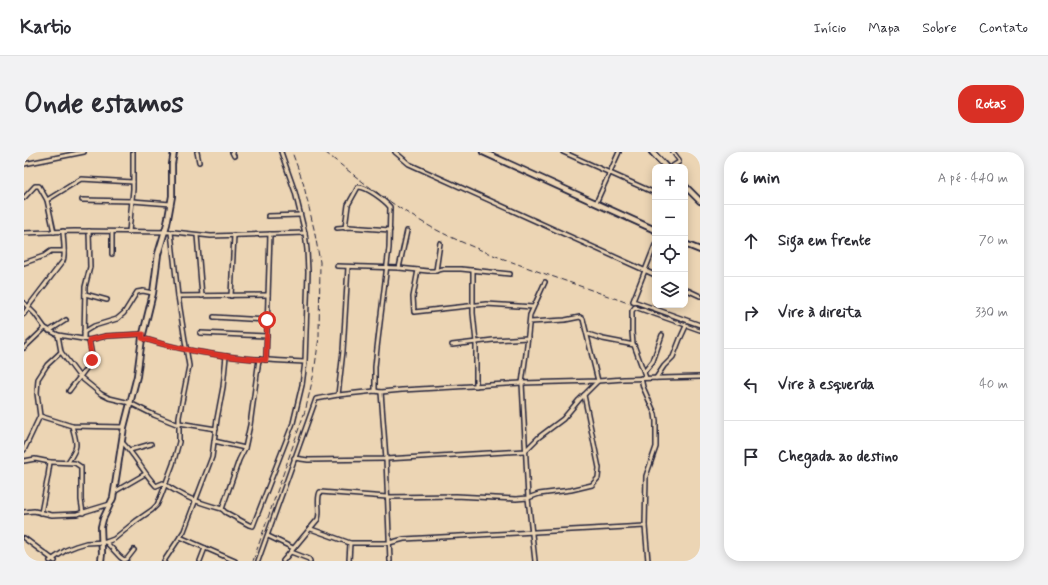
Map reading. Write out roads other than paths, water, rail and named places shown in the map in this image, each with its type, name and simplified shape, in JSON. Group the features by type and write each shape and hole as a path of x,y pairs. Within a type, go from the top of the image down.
{"street":[{"path":"24,164 84,152"},
{"path":"129,232 133,182 133,152"},
{"path":"24,538 52,560 70,548 86,543 104,542 119,535 155,508 161,496 178,447 180,432 180,409 190,366 168,232 174,152"},
{"path":"197,152 199,162"},
{"path":"232,152 234,156"},
{"path":"121,442 130,450 145,474 156,486 161,483 178,494 196,502 222,509 253,526 293,423 302,385 305,362 308,262 305,233 295,192 281,152"},
{"path":"395,152 410,164 652,274"},
{"path":"483,152 652,229"},
{"path":"563,152 652,192"},
{"path":"596,203 619,152"},
{"path":"652,152 663,164"},
{"path":"673,152 679,160 679,162 676,164"},
{"path":"47,200 81,179 133,182"},
{"path":"24,198 33,187 37,185 39,186 47,200 54,232"},
{"path":"345,228 348,205 356,188 361,186 370,191 390,207 390,230 375,367 375,391"},
{"path":"688,189 700,202"},
{"path":"82,200 132,201 171,204"},
{"path":"268,216 300,215"},
{"path":"337,228 390,230"},
{"path":"24,314 65,257 62,231"},
{"path":"24,233 89,231 234,235 305,233"},
{"path":"84,339 85,287 90,267 89,231"},
{"path":"399,268 407,231"},
{"path":"112,232 112,254"},
{"path":"101,561 104,542 100,527 114,492 121,442 137,376 142,336 153,293 158,254 168,232"},
{"path":"266,360 270,234"},
{"path":"197,235 202,296"},
{"path":"231,296 234,235"},
{"path":"436,271 440,243"},
{"path":"688,245 700,250"},
{"path":"24,263 44,256 51,251 64,251"},
{"path":"652,252 633,301 700,324"},
{"path":"336,266 436,271 443,269 473,270 510,274"},
{"path":"338,395 343,351 348,267"},
{"path":"418,270 413,297 414,312 486,304 533,307"},
{"path":"473,270 476,386"},
{"path":"535,561 528,498 522,383 530,315 545,282"},
{"path":"688,290 700,296"},
{"path":"84,332 94,326 117,319 124,312 137,292 143,291 153,293"},
{"path":"85,294 107,300"},
{"path":"178,296 268,295"},
{"path":"24,303 36,314 45,328 58,335 89,340 110,336 142,336 169,346 226,356 305,362"},
{"path":"646,378 633,344 632,311 635,308 700,330"},
{"path":"214,317 267,320"},
{"path":"530,322 565,320 580,317 583,319 588,334 598,381"},
{"path":"49,331 66,320"},
{"path":"656,378 664,366 673,357 686,326"},
{"path":"24,348 45,328"},
{"path":"200,333 267,336"},
{"path":"588,334 609,341 633,344"},
{"path":"58,335 61,352 79,376 104,396 130,403 154,415 179,424 216,429"},
{"path":"644,372 653,361 662,335"},
{"path":"452,345 528,338"},
{"path":"69,390 92,360 89,340"},
{"path":"24,450 40,416 37,393 38,379 47,365 61,352"},
{"path":"164,561 184,530 212,457 223,388 226,356"},
{"path":"222,509 245,448 250,425 258,359"},
{"path":"258,561 294,458 305,433 314,401 319,398 375,391 381,392 522,383 700,377"},
{"path":"640,378 655,414 656,421 656,447 646,476 645,526 648,561"},
{"path":"294,458 308,460 386,459 525,451 539,437 563,418 598,381"},
{"path":"381,392 386,459 388,542 390,561"},
{"path":"283,561 311,529 318,518 320,514 318,500 320,492 388,497 456,496 516,499 592,485 598,478 598,456 584,395"},
{"path":"40,416 72,426 124,427"},
{"path":"68,462 74,453 77,444 72,426"},
{"path":"214,441 245,448"},
{"path":"130,450 151,444"},
{"path":"24,460 35,459 50,462 68,462 75,463 81,467 83,513"},
{"path":"41,512 50,462"},
{"path":"114,492 145,474"},
{"path":"24,512 41,512 52,515 83,513 110,504"},
{"path":"311,529 350,543 645,526"},
{"path":"268,536 293,548"},
{"path":"180,537 235,561"},
{"path":"104,542 124,560 127,559 134,550"},
{"path":"349,561 350,543"},
{"path":"200,561 205,548"},
{"path":"291,552 309,559 310,561"}],"railway":[{"path":"253,561 306,408 314,373 319,337 320,262 303,182 292,152"},
{"path":"325,152 389,201 446,235 507,260 700,329"}]}
